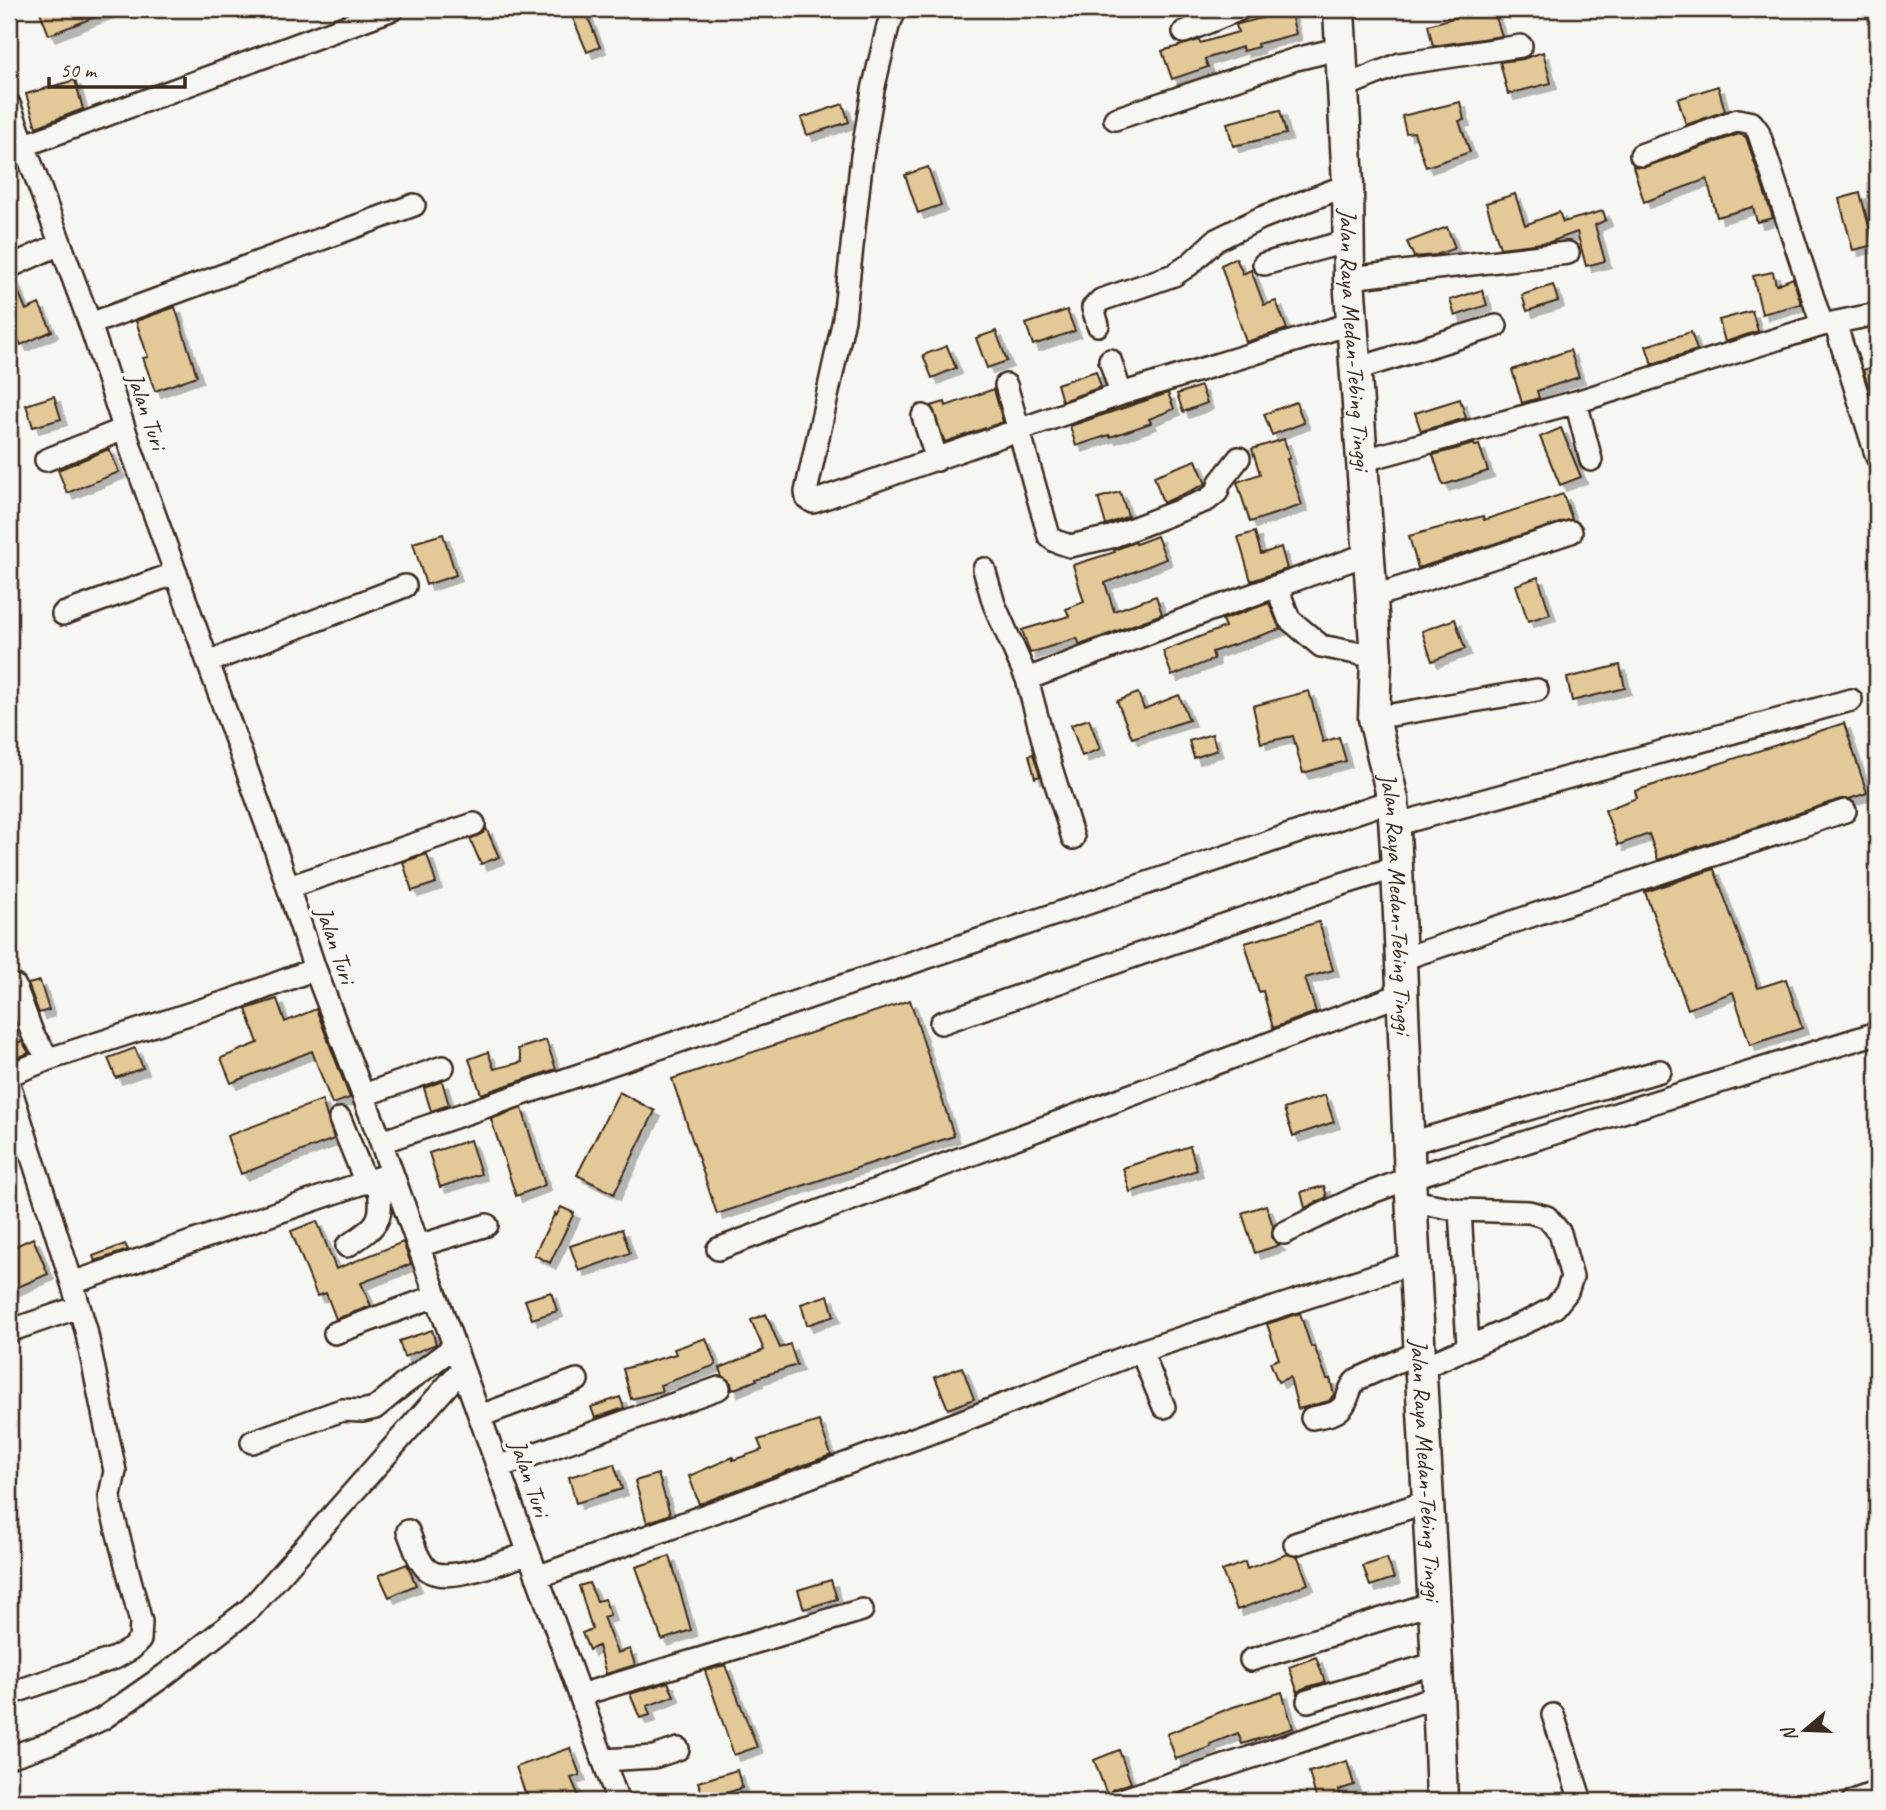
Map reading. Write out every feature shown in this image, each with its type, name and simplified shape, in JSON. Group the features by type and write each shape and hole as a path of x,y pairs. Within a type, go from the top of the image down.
{"highway":[{"name":"Jalan Raya Medan-Tebing Tinggi","path":"1339,9 1348,185 1349,278 1376,657 1374,718 1393,812 1397,867 1442,1801"}],"street":[{"path":"16,148 393,9"},
{"path":"896,9 888,26 873,90 862,156 844,319 806,492 807,498 813,502 1121,394 1353,323"},
{"path":"1184,32 1240,9"},
{"path":"1342,87 1400,64 1521,46"},
{"path":"1115,119 1296,59 1342,48"},
{"name":"Jalan Turi","path":"9,104 16,148 60,244 90,324 124,429 289,887 315,969 381,1142 379,1179 418,1246 618,1801"},
{"path":"1641,155 1738,120 1752,123 1758,131 1877,457"},
{"path":"1098,325 1093,309 1101,300 1174,275 1216,240 1261,218 1348,185"},
{"path":"90,324 414,205"},
{"path":"1264,264 1348,241"},
{"path":"9,267 60,244"},
{"path":"1349,278 1568,253"},
{"path":"1361,461 1576,402 1828,324 1877,314"},
{"path":"1356,369 1496,326"},
{"path":"1110,360 1121,394"},
{"path":"1006,385 1049,536 1070,546 1111,537 1207,500 1217,492 1220,482 1239,458"},
{"path":"1576,402 1591,460"},
{"path":"923,416 937,460"},
{"path":"46,460 124,429"},
{"path":"1372,597 1571,532"},
{"path":"1027,678 1368,554"},
{"path":"984,569 994,604 1027,678 1073,838"},
{"path":"63,614 176,573"},
{"path":"1281,585 1281,598 1289,619 1321,646 1376,657"},
{"path":"208,662 405,586"},
{"path":"1374,718 1537,690"},
{"path":"381,1142 1393,812 1851,700"},
{"path":"1402,960 1845,811"},
{"path":"289,887 474,824"},
{"path":"941,1023 1397,867"},
{"path":"9,1694 115,1658 140,1640 141,1622 111,1507 110,1496 115,1471 79,1307 9,1084 11,1074 49,1059 232,1000 315,969"},
{"path":"15,986 33,1035 49,1059"},
{"path":"718,1249 1402,994"},
{"path":"1284,1233 1356,1198 1411,1189 1877,1033"},
{"path":"363,1095 443,1067"},
{"path":"1410,1143 1660,1071"},
{"path":"340,1119 379,1179 381,1205 379,1221 370,1231 347,1246"},
{"path":"72,1283 379,1179"},
{"path":"1312,1418 1339,1410 1350,1387 1358,1379 1468,1346 1533,1320 1555,1307 1567,1293 1572,1277 1560,1233 1547,1217 1529,1212 1460,1210 1411,1189"},
{"path":"1460,1210 1468,1346"},
{"path":"418,1246 487,1225"},
{"path":"537,1577 957,1423 1141,1352 1416,1262"},
{"path":"335,1333 436,1296"},
{"path":"9,1331 79,1307"},
{"path":"252,1442 342,1410 362,1411 375,1408 454,1347"},
{"path":"1141,1352 1164,1407"},
{"path":"9,1757 53,1742 102,1719 165,1675 251,1608 462,1369"},
{"path":"480,1416 577,1380"},
{"path":"498,1467 719,1388"},
{"path":"1294,1544 1427,1502"},
{"path":"408,1531 423,1565 439,1576 454,1575 528,1554"},
{"path":"1251,1660 1433,1603"},
{"path":"580,1695 862,1611"},
{"path":"1308,1701 1437,1663"},
{"path":"1118,1801 1438,1696"},
{"path":"1553,1715 1581,1801"},
{"path":"604,1760 654,1756 678,1749"},
{"path":"1853,1801 1877,1792"}],"building":[{"path":"48,9 113,10 49,35 40,12"},
{"path":"1476,9 1493,9 1502,36 1433,46 1428,25"},
{"path":"585,10 600,47 587,52 572,16"},
{"path":"1290,11 1296,34 1257,44 1258,47 1243,51 1242,47 1205,59 1208,67 1172,79 1162,51 1238,32 1238,24"},
{"path":"1543,52 1551,83 1508,94 1500,62 1523,59"},
{"path":"75,80 83,109 36,127 26,94"},
{"path":"1718,86 1725,111 1686,125 1678,99"},
{"path":"1460,102 1464,120 1459,121 1470,152 1426,167 1414,132 1406,133 1402,116"},
{"path":"843,104 849,122 807,135 801,118"},
{"path":"1280,110 1286,134 1233,146 1227,123"},
{"path":"1739,134 1746,137 1773,218 1757,222 1753,207 1717,217 1707,179 1644,202 1633,166 1645,167"},
{"path":"928,167 941,205 918,213 905,175"},
{"path":"1860,193 1874,245 1853,250 1839,199"},
{"path":"1515,194 1525,225 1559,212 1563,222 1603,211 1606,220 1595,225 1605,261 1586,266 1577,232 1550,242 1500,248 1486,203"},
{"path":"1447,227 1455,248 1436,255 1414,257 1407,242"},
{"path":"1236,258 1243,274 1251,270 1264,305 1276,301 1287,329 1246,342 1221,265"},
{"path":"1773,272 1776,285 1793,278 1801,304 1762,314 1753,276"},
{"path":"13,279 26,310 39,304 52,331 21,345 9,320 9,280"},
{"path":"1553,285 1558,301 1527,311 1522,295"},
{"path":"1482,290 1487,305 1455,316 1450,300"},
{"path":"175,307 197,376 155,391 143,358 148,357 136,321"},
{"path":"1067,310 1075,331 1033,345 1026,324"},
{"path":"1752,311 1758,331 1725,342 1719,320"},
{"path":"996,331 1007,361 987,368 976,338"},
{"path":"1691,332 1697,350 1652,364 1646,346"},
{"path":"947,346 956,368 932,378 923,355"},
{"path":"1570,350 1579,377 1537,391 1539,398 1522,403 1512,370"},
{"path":"1877,366 1877,414 1863,370"},
{"path":"1096,371 1101,387 1062,401 1057,384"},
{"path":"1201,386 1207,403 1183,412 1177,394"},
{"path":"994,389 1003,422 945,442 931,406 945,402 946,406"},
{"path":"1168,393 1174,409 1149,419 1151,423 1076,446 1070,426"},
{"path":"54,396 61,419 33,427 26,405"},
{"path":"1460,399 1466,418 1421,431 1415,413"},
{"path":"1296,402 1304,423 1272,435 1264,414"},
{"path":"1561,428 1581,477 1560,485 1540,437"},
{"path":"1284,439 1290,458 1287,459 1302,505 1250,522 1237,482 1260,474 1252,449"},
{"path":"1479,445 1488,471 1443,485 1433,455"},
{"path":"109,449 119,472 67,493 58,470"},
{"path":"1196,460 1206,484 1163,503 1154,476"},
{"path":"1120,492 1128,516 1106,525 1098,498"},
{"path":"1563,494 1572,519 1418,568 1409,536 1483,516 1484,520"},
{"path":"1255,532 1261,554 1281,547 1287,569 1251,581 1238,537"},
{"path":"443,534 456,575 426,585 413,543"},
{"path":"1157,536 1166,559 1105,583 1114,611 1156,596 1162,614 1080,645 1077,638 1030,653 1022,630 1069,616 1066,609 1084,602 1073,565"},
{"path":"1538,577 1550,614 1528,621 1516,585"},
{"path":"1269,603 1280,629 1212,652 1214,659 1172,676 1163,651 1225,627 1222,620"},
{"path":"1455,619 1465,649 1432,661 1422,631"},
{"path":"1620,665 1625,688 1572,701 1567,678"},
{"path":"1309,691 1323,742 1339,737 1346,761 1303,773 1293,736 1261,743 1253,706"},
{"path":"1138,693 1144,709 1179,695 1189,720 1132,738 1117,701"},
{"path":"1089,719 1100,749 1082,756 1071,725"},
{"path":"1844,723 1867,793 1841,799 1658,860 1649,834 1618,845 1605,810 1637,798 1635,791"},
{"path":"1212,734 1217,750 1194,758 1189,741"},
{"path":"1033,754 1040,776 1035,778 1029,755"},
{"path":"486,828 499,857 481,864 470,839 483,833"},
{"path":"427,854 436,883 412,891 403,862"},
{"path":"1714,869 1758,988 1786,979 1802,1028 1750,1045 1733,992 1688,1009 1645,892"},
{"path":"1319,922 1333,970 1305,978 1316,1012 1273,1028 1245,943"},
{"path":"40,981 49,1010 39,1013 28,984"},
{"path":"277,999 285,1022 316,1009 350,1098 332,1104 312,1051 231,1083 221,1058 258,1043 246,1009"},
{"path":"910,1000 954,1136 717,1214 672,1079"},
{"path":"546,1040 556,1069 481,1094 469,1059 488,1052 494,1069 522,1062 518,1049"},
{"path":"22,1041 29,1053 9,1061 9,1046"},
{"path":"135,1048 143,1068 116,1078 108,1058"},
{"path":"442,1081 449,1105 431,1111 424,1088"},
{"path":"619,1092 655,1111 614,1194 577,1175"},
{"path":"1325,1095 1334,1122 1293,1136 1284,1109"},
{"path":"322,1100 334,1139 241,1174 227,1136"},
{"path":"522,1108 545,1185 516,1196 491,1119"},
{"path":"470,1140 481,1174 440,1187 429,1153"},
{"path":"1190,1146 1197,1170 1130,1192 1123,1168"},
{"path":"1324,1186 1327,1197 1305,1208 1301,1192"},
{"path":"1266,1205 1273,1226 1272,1238 1279,1245 1255,1253 1242,1213"},
{"path":"561,1207 574,1213 550,1263 534,1255 555,1213 556,1216"},
{"path":"317,1221 336,1269 403,1242 411,1264 361,1283 371,1306 336,1319 326,1293 317,1296 291,1231"},
{"path":"622,1229 630,1253 579,1271 570,1246"},
{"path":"33,1238 48,1274 9,1291 9,1249"},
{"path":"125,1244 128,1250 95,1261 93,1256"},
{"path":"551,1292 557,1311 532,1319 525,1300"},
{"path":"828,1295 834,1316 807,1325 801,1304"},
{"path":"1300,1313 1311,1347 1314,1346 1334,1394 1329,1401 1298,1409 1290,1377 1278,1382 1270,1362 1279,1359 1267,1324"},
{"path":"766,1314 780,1348 790,1344 797,1365 756,1378 757,1380 732,1390 731,1383 723,1376 720,1368 764,1350 751,1320"},
{"path":"432,1330 436,1344 404,1357 399,1341"},
{"path":"706,1338 716,1365 660,1385 662,1391 631,1399 623,1369 676,1354 674,1349"},
{"path":"962,1367 974,1399 948,1409 935,1377"},
{"path":"620,1397 624,1408 595,1418 591,1407"},
{"path":"819,1421 831,1455 699,1504 689,1476 733,1457 733,1460 762,1450 758,1440"},
{"path":"614,1464 622,1489 576,1503 569,1477"},
{"path":"658,1474 670,1514 647,1523 635,1481"},
{"path":"1287,1554 1298,1557 1308,1584 1237,1610 1222,1571 1245,1562 1247,1569"},
{"path":"670,1556 691,1630 662,1640 636,1567"},
{"path":"1387,1558 1394,1578 1370,1586 1363,1566"},
{"path":"407,1564 416,1585 389,1597 379,1575"},
{"path":"831,1580 837,1599 804,1609 798,1590"},
{"path":"589,1583 597,1601 605,1599 610,1615 603,1617 617,1653 630,1649 635,1665 606,1674 598,1646 589,1650 582,1633 592,1629 579,1586"},
{"path":"1316,1657 1325,1682 1304,1688 1298,1693 1289,1667"},
{"path":"725,1665 757,1747 734,1755 705,1671"},
{"path":"668,1682 674,1696 647,1706 650,1715 640,1718 630,1694"},
{"path":"1282,1692 1293,1728 1242,1744 1238,1733 1210,1744 1211,1747 1176,1759 1167,1734 1230,1708"},
{"path":"570,1748 580,1775 571,1778 581,1801 528,1801 516,1767"},
{"path":"1119,1750 1131,1783 1113,1789 1107,1795 1094,1760"},
{"path":"1347,1761 1354,1785 1339,1790 1342,1801 1317,1801 1309,1772"},
{"path":"737,1770 742,1788 704,1800 698,1782"}]}
